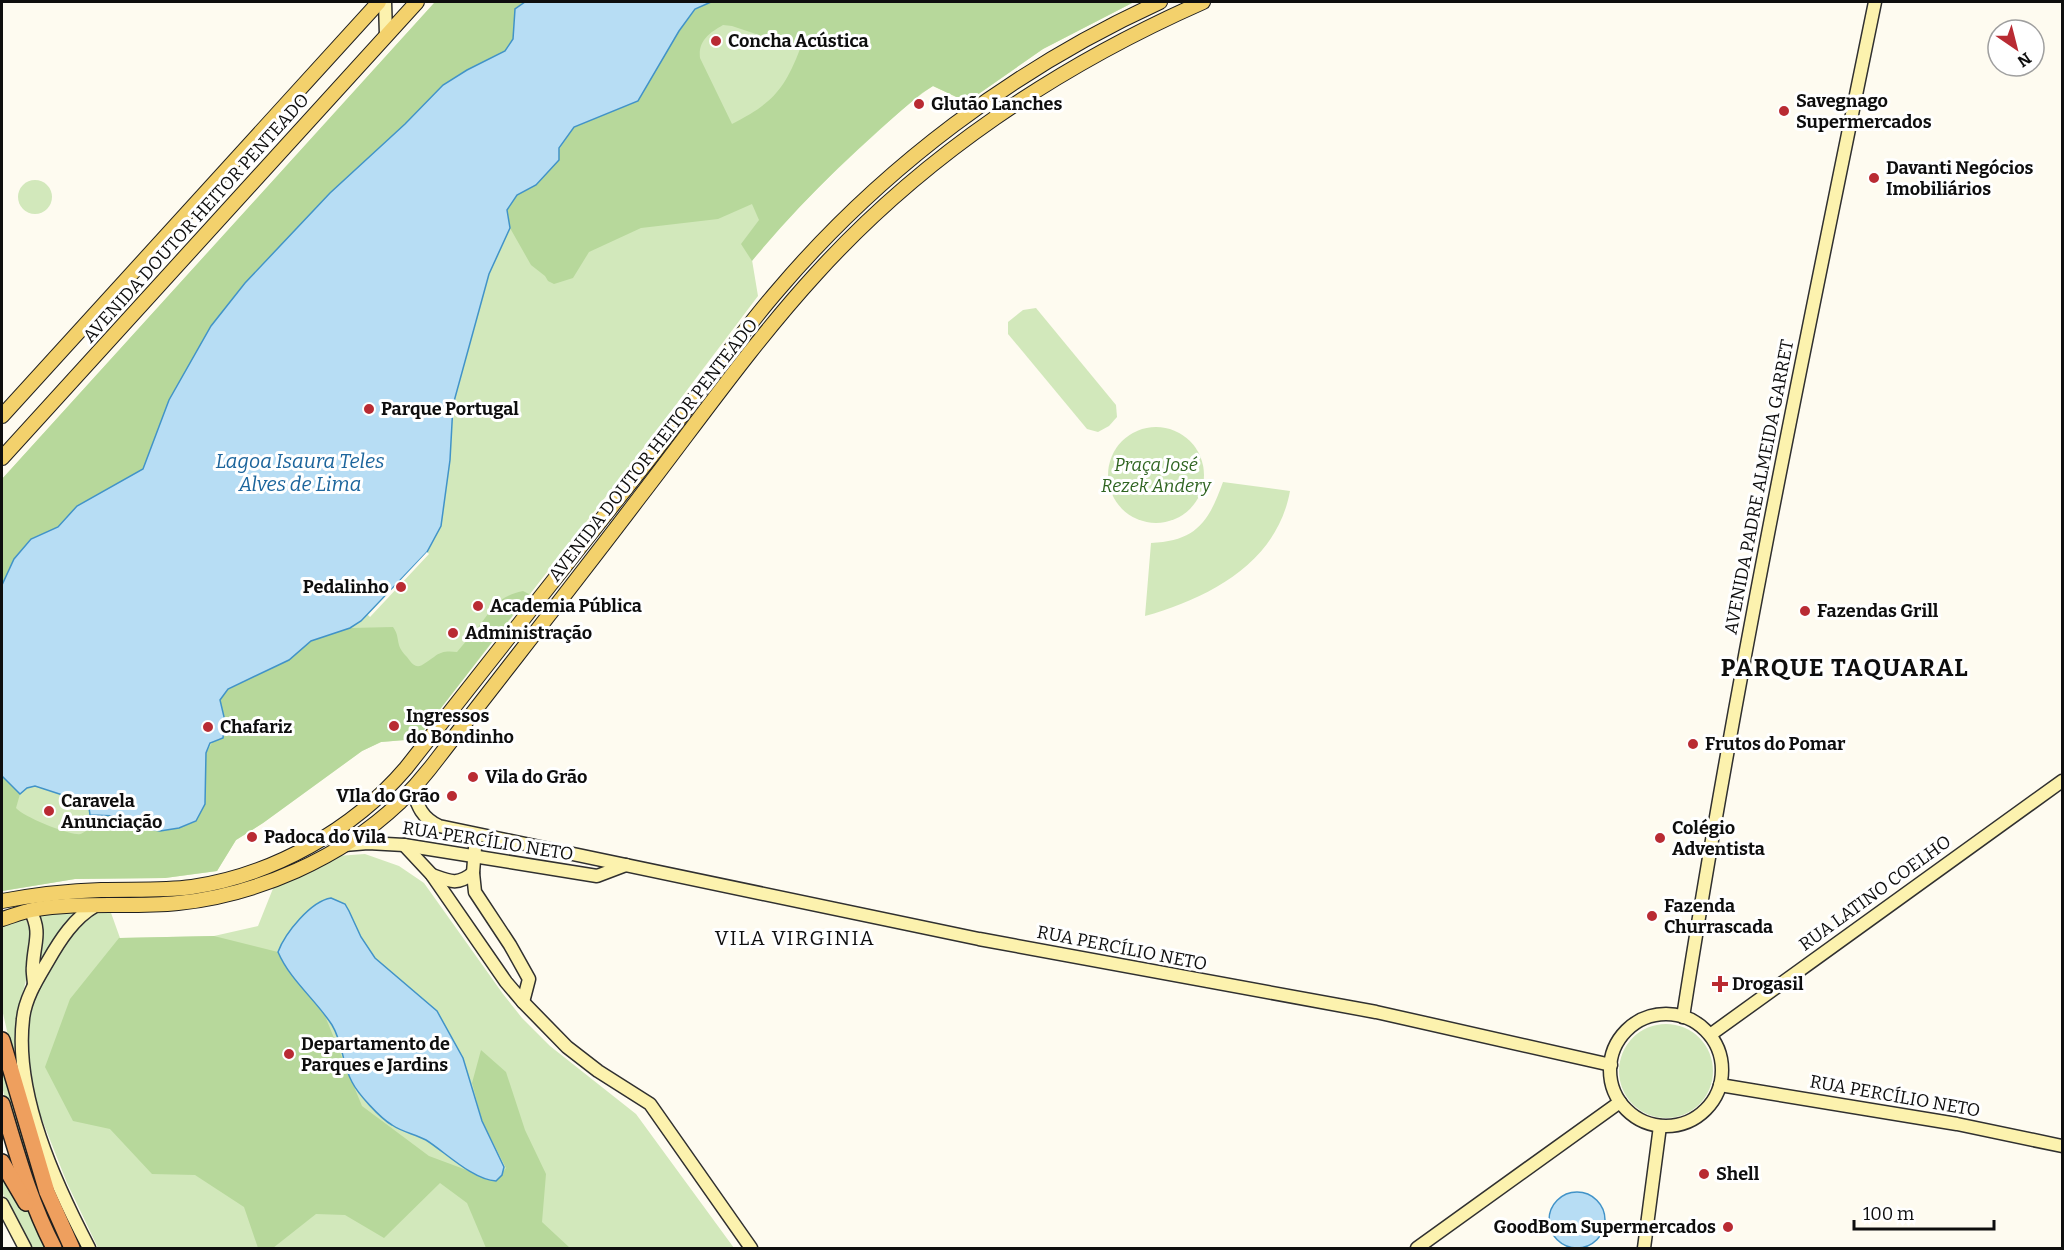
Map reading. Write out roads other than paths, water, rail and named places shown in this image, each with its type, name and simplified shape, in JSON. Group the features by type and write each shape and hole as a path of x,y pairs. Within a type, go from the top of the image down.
{"highway":[{"path":"2,1040 47,1192 72,1248"},
{"path":"2,1104 27,1186 40,1221 54,1248"},
{"path":"2,1162 21,1196 40,1221"}],"main road":[{"path":"361,21 374,2"},
{"name":"AVENIDA DOUTOR HEITOR PENTEADO","path":"2,416 379,2"},
{"path":"385,2 386,34"},
{"name":"AVENIDA DOUTOR HEITOR PENTEADO","path":"2,458 417,2"},
{"name":"AVENIDA DOUTOR HEITOR PENTEADO","path":"2,901 30,895 66,892 191,887 239,876 310,846 361,812 387,790 487,666 642,468 752,321 787,279 840,223 935,140 1005,89 1077,44 1160,2"},
{"name":"AVENIDA DOUTOR HEITOR PENTEADO","path":"2,919 30,910 51,907 178,904 209,899 285,875 343,845 373,825 412,789 438,758 772,324 814,275 866,223 931,165 1007,109 1087,59 1152,25 1203,2"},
{"name":"AVENIDA PADRE ALMEIDA GARRET","path":"1683,1017 1732,724 1825,245 1875,2"},
{"path":"487,666 496,665 502,676"},
{"name":"RUA LATINO COELHO","path":"1710,1035 2062,781"},
{"name":"RUA PERCÍLIO NETO","path":"412,789 418,809 427,820 439,826 476,835 1104,963 1376,1012 1611,1065"},
{"path":"476,835 472,873 475,892 529,979 523,1002"},
{"name":"RUA PERCÍLIO NETO","path":"343,845 368,843 404,845 597,876 626,865"},
{"path":"404,845 432,875 506,982 523,1002 567,1047 598,1071 650,1104 751,1248"},
{"path":"280,860 285,875"},
{"path":"432,875 456,882 472,873"},
{"path":"89,1248 50,1161 22,1069 23,1018 27,1002 52,954 68,930 83,913 95,906"},
{"path":"30,910 38,935 33,966 35,986"},
{"path":"1670,1014 1693,1021 1710,1035 1720,1053 1722,1075 1720,1085 1711,1102 1698,1116 1680,1124 1660,1126 1638,1118 1620,1102 1612,1084 1611,1065 1614,1051 1630,1028 1642,1020 1670,1014"},
{"name":"RUA PERCÍLIO NETO","path":"1720,1085 1958,1124 2062,1146"},
{"path":"1417,1248 1620,1102"},
{"path":"1644,1248 1660,1126"},
{"path":"2,1204 25,1248"}],"water":[{"name":"Lagoa Isaura Teles Alves de Lima","path":"525,2 711,2 695,9 679,31 638,101 574,127 559,148 559,160 536,185 517,195 507,210 510,228 489,274 453,405 450,460 441,526 427,552 361,621 350,628 311,641 289,660 228,689 220,700 225,721 223,738 210,743 206,753 205,804 196,821 179,828 160,831 132,826 117,816 90,815 89,808 84,802 35,786 27,788 20,794 2,776 2,585 14,559 31,539 58,527 77,506 143,469 169,400 211,326 245,283 330,193 405,124 443,85 505,51 513,39 515,9"},
{"path":"331,898 345,904 361,937 375,958 437,1011 463,1058 482,1121 504,1167 502,1175 496,1181 478,1176 426,1140 387,1122 364,1099 352,1082 332,1025 289,972 278,952 286,936 307,911 323,900"},
{"path":"1577,1192 1588,1194 1597,1200 1603,1209 1605,1220 1603,1231 1597,1240 1588,1246 1577,1248 1566,1246 1557,1240 1551,1231 1549,1220 1551,1209 1557,1200 1566,1194"}],"place":[{"name":"Concha Acústica","path":"716,41"},
{"name":"Glutão Lanches","path":"919,104"},
{"name":"Savegnago Supermercados","path":"1784,111"},
{"name":"Davanti Negócios Imobiliários","path":"1874,178"},
{"name":"Parque Portugal","path":"369,409"},
{"name":"Pedalinho","path":"401,587"},
{"name":"Academia Pública","path":"478,606"},
{"name":"Fazendas Grill","path":"1805,611"},
{"name":"Administração","path":"453,633"},
{"name":"Ingressos do Bondinho","path":"394,726"},
{"name":"Chafariz","path":"208,727"},
{"name":"Frutos do Pomar","path":"1693,744"},
{"name":"Vila do Grão","path":"473,777"},
{"name":"VIla do Grão","path":"452,796"},
{"name":"Caravela Anunciação","path":"49,811"},
{"name":"Padoca do Vila","path":"252,837"},
{"name":"Colégio Adventista","path":"1660,838"},
{"name":"Fazenda Churrascada","path":"1652,916"},
{"name":"Drogasil","path":"1720,984"},
{"name":"Departamento de Parques e Jardins","path":"289,1054"},
{"name":"Shell","path":"1704,1174"},
{"name":"GoodBom Supermercados","path":"1728,1227"}],"district":[{"name":"PARQUE TAQUARAL","path":"1845,668"},
{"name":"VILA VIRGINIA","path":"795,938"}],"park label":[{"name":"Praça José Rezek Andery","path":"1156,475"}]}
